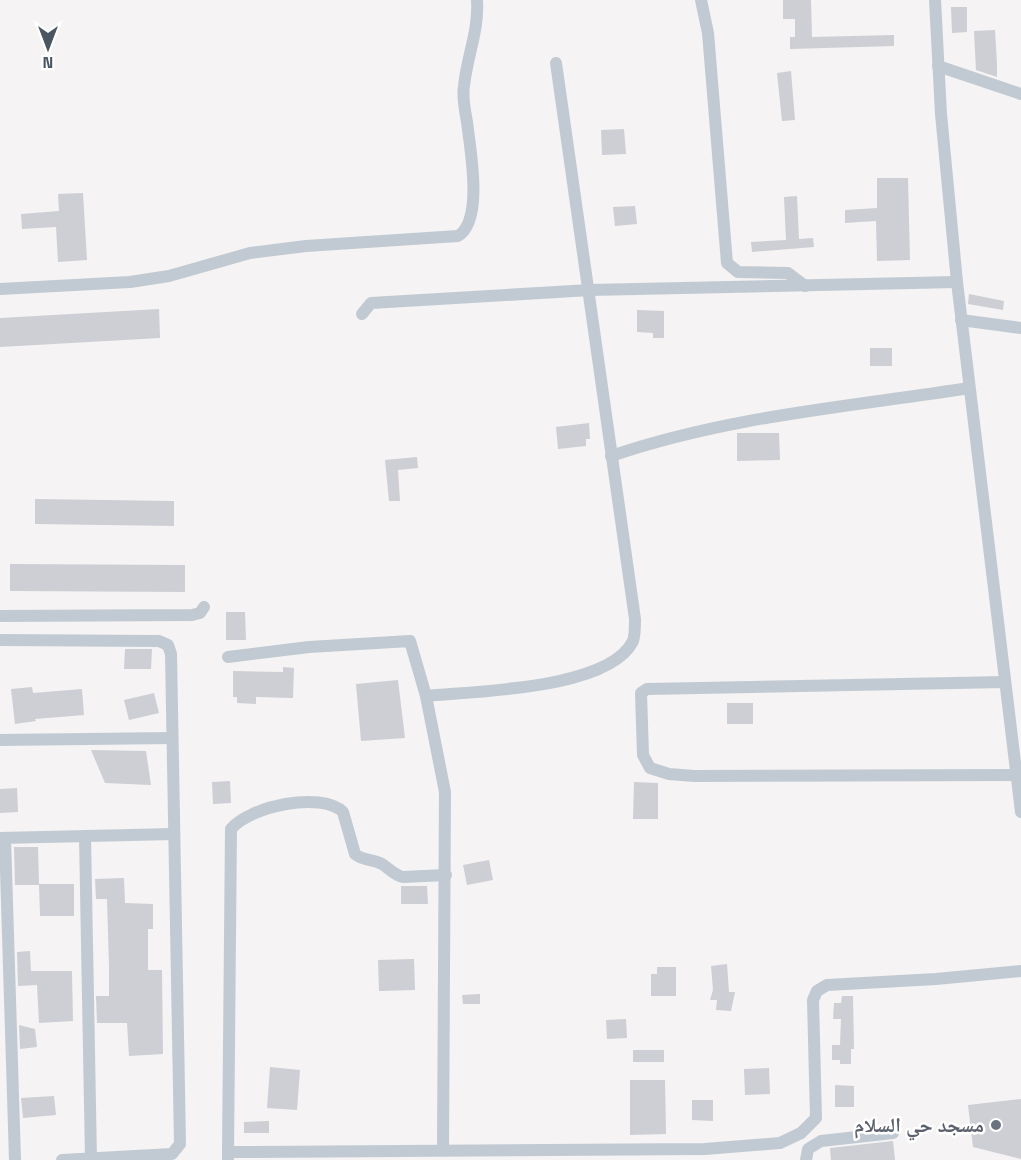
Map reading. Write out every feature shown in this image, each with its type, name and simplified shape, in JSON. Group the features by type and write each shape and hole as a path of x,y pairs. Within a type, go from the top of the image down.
{"street":[{"path":"0,289 169,276 250,253 306,246 458,236 469,226 472,216 471,154 463,88 475,39 477,0"},
{"path":"701,0 708,33 727,263 738,272 789,273 805,286"},
{"path":"935,0 938,66 961,320 1021,812"},
{"path":"426,696 549,685 600,668 623,654 633,640 635,619 556,63"},
{"path":"938,66 1021,94"},
{"path":"362,314 371,303 590,290 957,282"},
{"path":"961,320 1021,328"},
{"path":"611,456 649,443 733,423 817,408 969,388"},
{"path":"0,616 192,615 200,613 204,607"},
{"path":"0,640 165,642 171,654 180,1144 172,1154 62,1160"},
{"path":"228,657 309,647 410,640 426,696 445,792 443,1149"},
{"path":"1005,682 647,689 642,693 643,755 650,768 669,774 694,776 1016,775"},
{"path":"0,740 172,738"},
{"path":"446,875 403,877 396,875 382,864 359,858 355,854 343,812 328,804 269,806 247,815 231,829 228,1156 443,1149 602,1156 780,1143 811,1126 816,1118 818,1105 813,1000 817,991 827,985 936,980 1021,971"},
{"path":"15,1160 3,838 174,834"},
{"path":"84,836 91,1158"},
{"path":"806,1160 808,1149 821,1141 893,1133"}],"building":[{"path":"783,0 811,0 812,37 894,35 894,46 790,49 790,37 795,37 795,19 783,19"},
{"path":"951,7 967,7 967,32 952,33"},
{"path":"995,30 997,77 976,70 974,31"},
{"path":"791,71 795,120 782,121 777,73"},
{"path":"624,129 626,154 602,155 601,130"},
{"path":"877,178 908,178 910,260 877,261 876,221 845,223 845,210 877,208"},
{"path":"83,193 87,260 58,262 56,227 22,229 21,214 59,211 58,194"},
{"path":"797,196 799,239 813,238 814,247 752,252 751,242 786,240 784,197"},
{"path":"635,206 637,224 615,226 613,207"},
{"path":"969,294 1004,301 1003,310 968,304"},
{"path":"159,309 160,338 0,347 0,318"},
{"path":"637,310 664,311 664,338 653,338 653,333 637,332"},
{"path":"870,348 892,348 892,366 870,366"},
{"path":"589,423 590,439 586,439 586,446 558,449 556,427"},
{"path":"737,433 779,433 780,460 737,461"},
{"path":"417,457 418,468 398,470 400,501 389,501 385,460"},
{"path":"35,499 174,501 174,526 35,524"},
{"path":"10,564 185,565 185,592 10,591"},
{"path":"226,612 245,612 246,640 226,640"},
{"path":"125,649 152,649 151,669 124,669"},
{"path":"283,667 294,668 293,698 256,697 256,704 237,703 237,697 233,697 233,671 283,672"},
{"path":"398,680 405,738 361,741 356,684"},
{"path":"32,687 33,693 82,689 84,715 35,719 36,721 15,724 11,689"},
{"path":"154,693 159,713 129,720 124,700"},
{"path":"727,703 753,703 753,724 727,724"},
{"path":"91,750 146,751 151,785 105,783"},
{"path":"230,781 231,803 213,804 212,782"},
{"path":"634,782 658,783 658,819 633,819"},
{"path":"17,788 18,812 0,813 0,789"},
{"path":"14,847 38,847 39,884 74,884 74,916 40,916 39,885 15,885"},
{"path":"489,860 493,880 467,885 463,865"},
{"path":"124,878 125,903 153,904 153,929 148,929 148,970 162,970 163,1054 129,1056 127,1023 97,1023 96,996 109,996 109,966 107,899 96,899 95,879"},
{"path":"401,886 427,886 428,904 401,904"},
{"path":"30,951 31,971 72,971 73,1021 39,1023 37,985 18,986 17,952"},
{"path":"414,959 415,990 379,991 378,960"},
{"path":"727,964 729,992 735,992 731,1011 716,1010 717,1000 710,1000 713,990 711,966"},
{"path":"657,967 676,967 676,996 651,996 651,974 657,974"},
{"path":"480,994 480,1004 463,1004 462,995"},
{"path":"842,996 853,996 854,1049 851,1049 851,1064 840,1064 840,1060 832,1060 832,1045 840,1045 841,1019 833,1019 834,1003 841,1003"},
{"path":"626,1019 627,1038 607,1039 606,1020"},
{"path":"19,1025 35,1029 37,1047 20,1049"},
{"path":"633,1050 664,1050 664,1062 633,1062"},
{"path":"270,1067 300,1070 297,1110 267,1108"},
{"path":"769,1068 770,1094 745,1095 744,1069"},
{"path":"630,1080 665,1080 666,1134 630,1135"},
{"path":"835,1085 854,1086 854,1107 835,1107"},
{"path":"54,1096 56,1115 23,1118 21,1098"},
{"name":"مسجد حي السلام","path":"1021,1099 1021,1159 973,1147 968,1105"},
{"path":"692,1100 713,1100 713,1121 692,1120"},
{"path":"269,1121 269,1133 244,1133 244,1122"},
{"path":"893,1141 895,1160 831,1160 830,1148"}],"place":[{"name":"مسجد حي السلام","path":"996,1125"}]}
